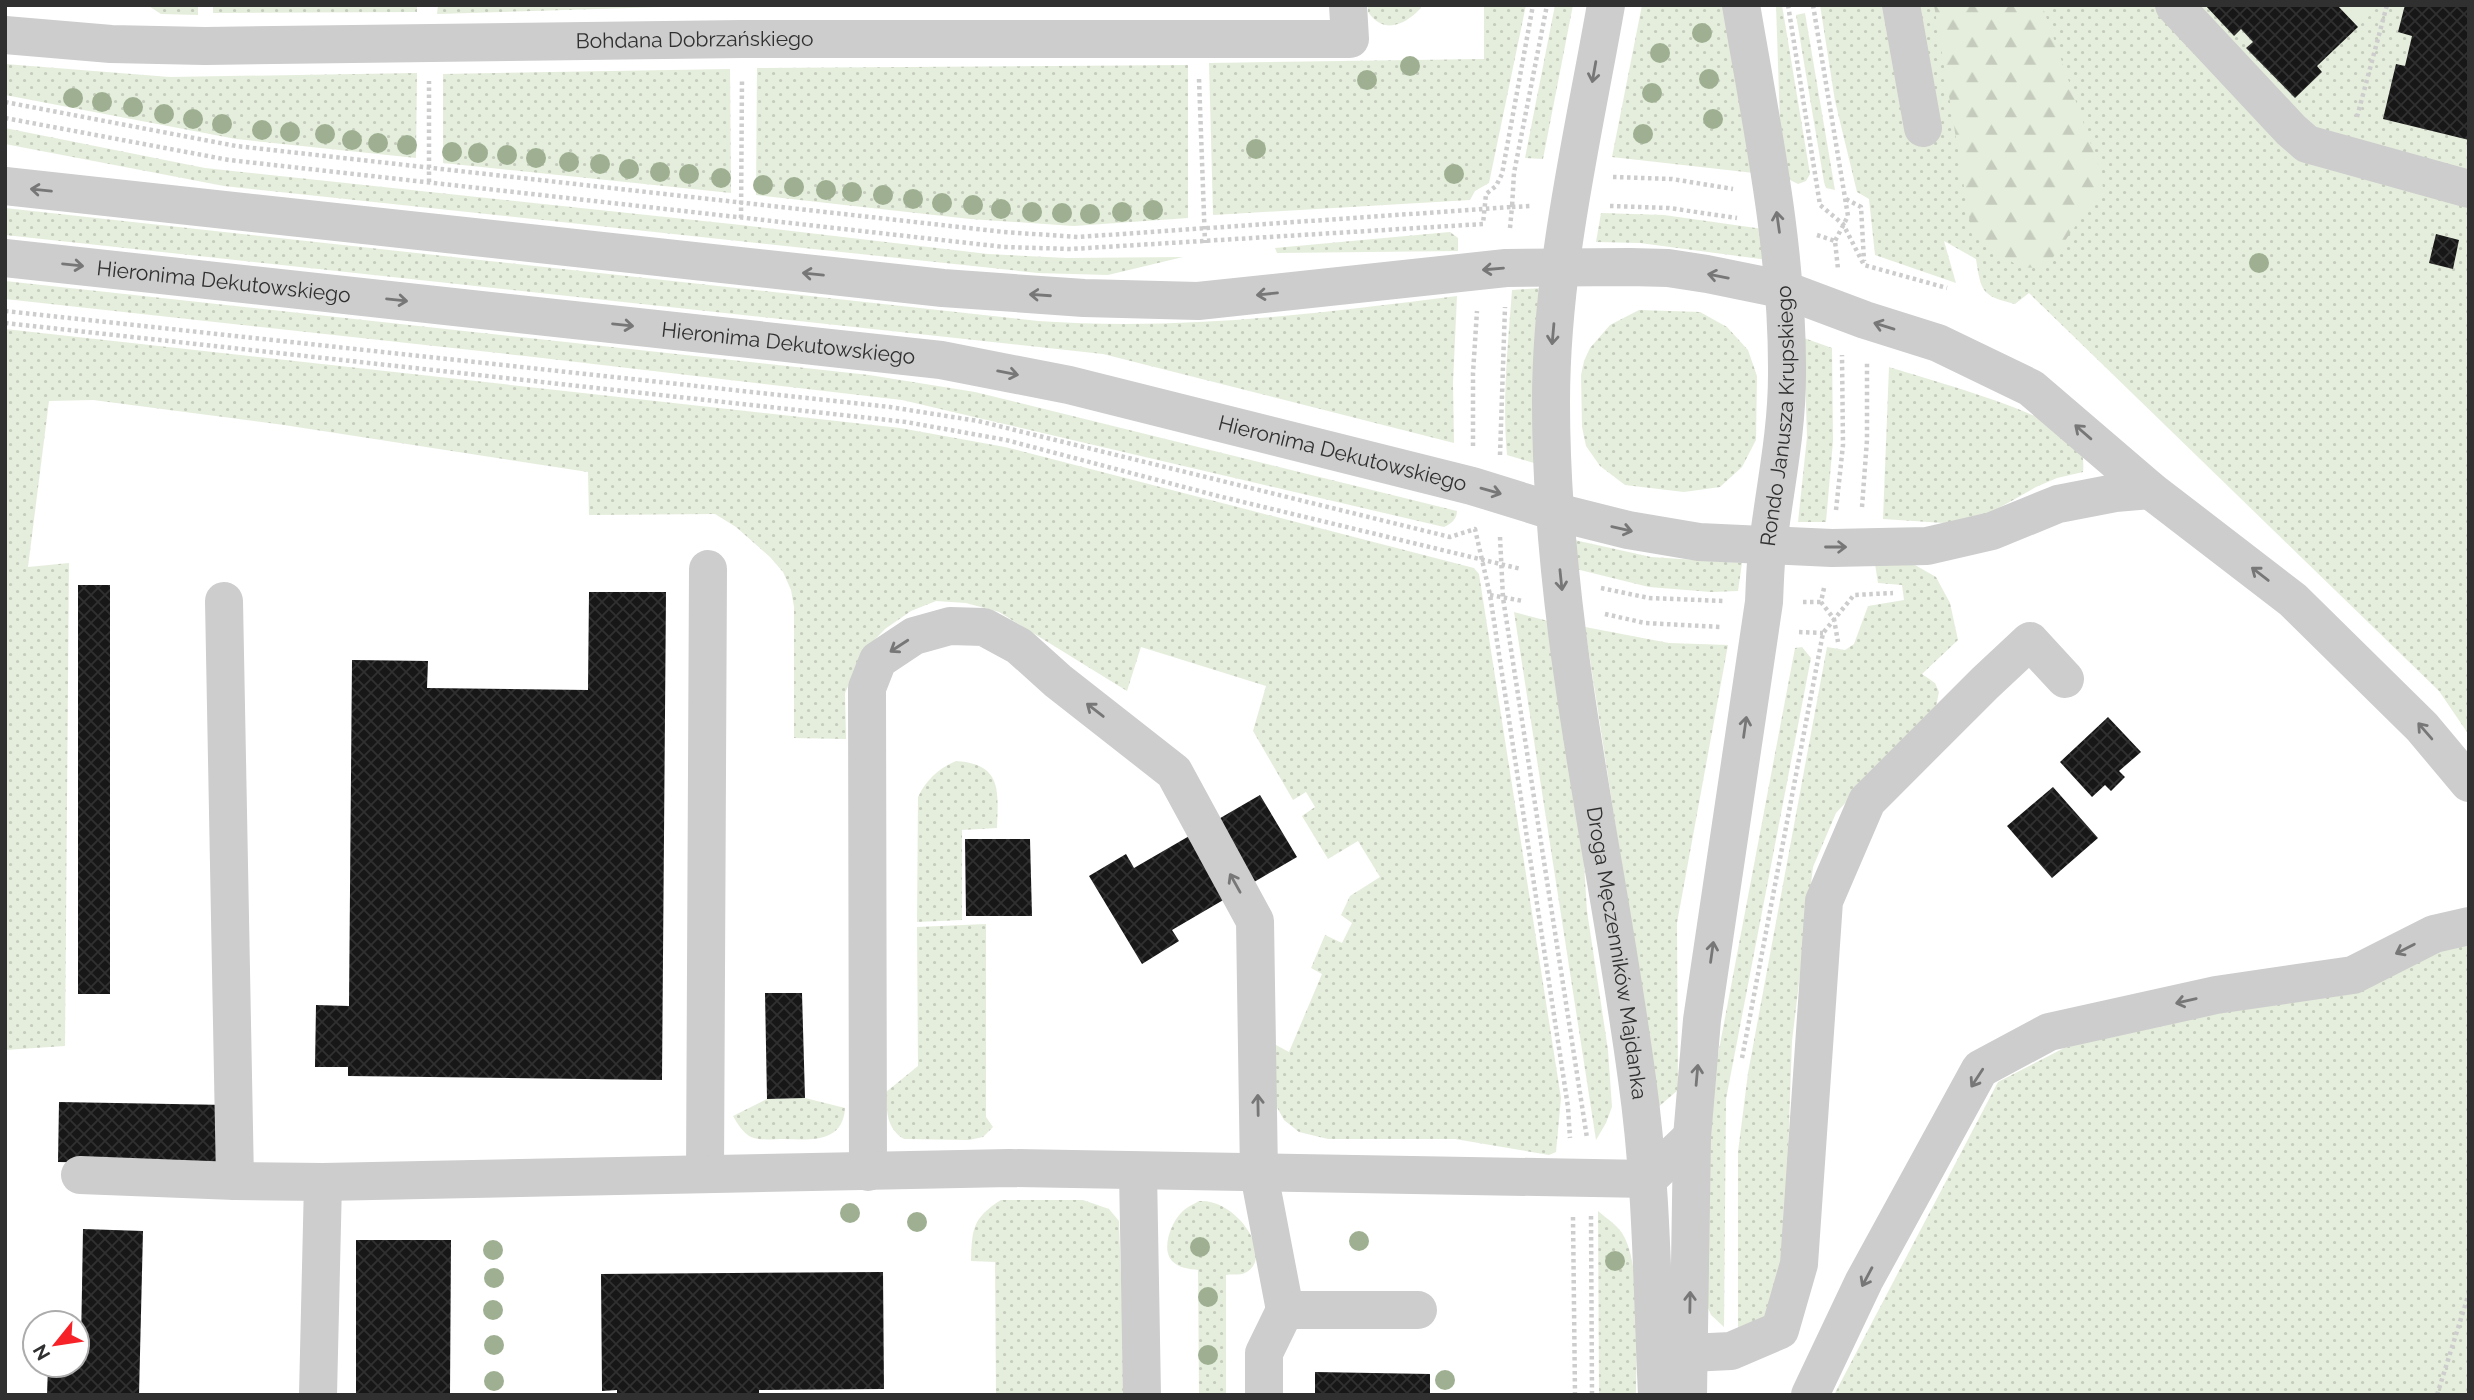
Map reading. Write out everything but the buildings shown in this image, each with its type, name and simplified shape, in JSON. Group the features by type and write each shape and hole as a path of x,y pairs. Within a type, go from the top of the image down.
{"street":[{"name":"Bohdana Dobrzańskiego","path":"5,35 111,44 205,47 742,39 1350,39 1348,5"},
{"path":"1556,512 1551,391 1552,340 1561,267 1606,5"},
{"path":"1741,5 1779,224 1785,290 1842,312 1938,343 2031,388 2150,490 2292,600 2422,727 2469,783"},
{"path":"1901,5 1923,128"},
{"path":"2174,5 2306,144 2469,189"},
{"path":"5,186 943,288 1084,298 1198,301 1506,268 1561,267"},
{"name":"Hieronima Dekutowskiego","path":"5,258 941,360 1069,385 1501,494 1556,512"},
{"name":"Rondo Janusza Krupskiego","path":"1556,512 1628,530 1699,542 1768,545 1785,431 1787,374 1785,290 1668,268 1561,267"},
{"path":"1688,1395 1692,1137 1702,1020 1762,617 1768,545 1832,548 1927,546 1992,531 2058,504 2150,490"},
{"name":"Droga Męczenników Majdanka","path":"1556,512 1562,593 1592,803 1637,1078 1648,1179 1657,1395"},
{"path":"705,1174 708,569"},
{"path":"224,601 235,1181"},
{"path":"868,1172 867,688 878,660 914,636 950,626 984,627 1019,646 1058,681 1174,772 1255,922 1259,1174 1285,1310 1264,1353 1264,1395"},
{"path":"1689,1353 1731,1350 1780,1330 1799,1264 1824,901 1867,801 2030,641 2065,679"},
{"path":"1810,1395 1864,1281 1980,1069 2049,1032 2216,995 2353,975 2434,934 2469,926"},
{"path":"80,1175 323,1182 1010,1168 1648,1179 1692,1137"},
{"path":"1138,1171 1142,1395"},
{"path":"318,1395 323,1182"},
{"path":"1285,1310 1419,1310"}],"path":[{"path":"5,118 229,160 1004,247 1072,249 1205,243 1483,224 1486,194 1496,186 1502,174 1533,5"},
{"path":"1547,5 1514,173 1506,268 1499,428 1500,564 1503,598 1583,1104 1575,1395"},
{"path":"1788,5 1820,205 1843,224 1864,265 1947,288"},
{"path":"1813,5 1848,216 1835,241 1842,312 1843,444 1832,548 1821,602 1834,619 1838,642"},
{"path":"2355,126 2387,5"},
{"path":"741,218 742,39"},
{"path":"1198,39 1205,243"},
{"path":"429,43 429,182"},
{"path":"5,102 236,146 428,170 1003,232 1077,237 1485,207 1571,205 1669,208 1779,224 1835,241"},
{"path":"1608,177 1672,179 1745,191"},
{"path":"1845,198 1861,207 1864,265"},
{"path":"1473,447 1477,306"},
{"path":"5,310 876,405 978,421 1450,537 1475,529 1490,595 1568,1107 1582,1177 1592,1395"},
{"path":"5,323 906,422 1006,440 1231,499 1500,564 1562,593 1646,623 1762,617 1821,602"},
{"path":"1861,520 1867,440 1867,357"},
{"path":"1490,595 1503,598 1562,593 1649,598 1762,617 1823,633"},
{"path":"1740,1065 1823,633 1854,595 1893,593"},
{"path":"2437,1395 2469,1293"}],"green space":[{"path":"147,5 198,5 198,15 161,14"},
{"path":"213,5 417,5 417,12 213,13"},
{"path":"438,5 727,5 437,14"},
{"path":"751,5 962,5 751,7"},
{"path":"1368,5 1421,5 1421,8 1401,23 1388,25 1374,19 1368,12"},
{"path":"1484,5 1526,5 1489,183 1475,191 1470,200 1213,215 1209,63 1484,59"},
{"path":"1555,5 1573,5 1543,159 1525,158"},
{"path":"1642,5 1728,5 1754,173 1612,157"},
{"path":"1776,5 1782,5 1810,174 1806,181 1798,184 1788,179 1780,124"},
{"path":"1820,5 2469,5 2469,735 2439,691 2029,293 2015,304 1989,295 1982,286 1976,259 1944,241 1956,283 1875,255 1869,199 1857,192 1835,101"},
{"path":"1934,5 2042,5 2099,167 2103,188 2046,267 2021,268 1972,235"},
{"path":"2337,5 2361,5 2370,15 2358,27"},
{"path":"1805,13 1835,190 1826,188 1824,182 1796,15"},
{"path":"5,64 170,77 417,73 416,158 236,139 5,95"},
{"path":"1188,65 1188,218 1074,226 970,219 756,195 757,68"},
{"path":"730,69 731,193 443,163 443,74"},
{"path":"5,128 205,168 988,254 1067,258 1183,257 1108,275 1038,273 224,186 5,144"},
{"path":"5,208 1038,321 1144,324 1248,319 1457,296 1453,383 1454,443 1103,354 5,235"},
{"path":"1601,213 1664,215 1763,229 1768,260 1640,243 1596,242"},
{"path":"1450,232 1458,238 1458,251 1277,253 1275,248"},
{"path":"5,281 869,375 975,392 1457,511 1457,514 1453,521 1444,527 902,400 5,299"},
{"path":"1541,288 1537,464 1507,455 1505,393 1512,290"},
{"path":"1639,310 1700,312 1727,327 1748,350 1757,376 1756,440 1742,467 1720,487 1684,492 1625,485 1600,466 1586,446 1582,427 1581,375 1584,361 1590,348 1610,325"},
{"path":"5,329 900,428 1005,447 1474,568 1479,574 1561,1098 1556,1152 1549,1155 1455,1139 1328,1139 1299,1132 1284,1120 1273,1100 1276,1045 1289,1052 1322,974 1311,968 1325,935 1342,943 1352,923 1341,915 1350,896 1380,877 1358,841 1328,859 1302,816 1315,807 1306,792 1293,800 1253,731 1266,686 1141,647 1127,691 999,612 966,603 936,601 911,611 885,629 864,651 845,693 846,739 794,738 794,607 791,590 783,572 770,557 736,527 715,514 589,515 588,472 284,425 93,400 49,401 28,567 69,563 65,1046 5,1050"},
{"path":"1804,338 1832,348 1833,441 1826,522 1798,522 1807,437"},
{"path":"1889,367 1992,399 2047,422 2079,445 2083,472 2057,478 2036,487 1981,518 1944,523 1883,519"},
{"path":"1570,539 1651,557 1742,563 1738,591 1711,592 1649,587 1576,569"},
{"path":"1908,561 1936,577 1950,603 1958,640 1922,674 1935,683 1939,692 1933,721 1880,766 1836,813 1813,867 1792,1041 1783,1295 1770,1319 1738,1332 1738,1152 1748,1073 1827,647 1845,650 1854,644 1868,606 1904,600 1902,585 1878,583 1875,564"},
{"path":"1514,612 1552,622 1582,833 1587,911 1608,1050 1612,1107 1596,1140"},
{"path":"1585,627 1669,643 1728,645 1677,923 1678,1090 1656,1109 1637,965"},
{"path":"1802,647 1811,658 1726,1099 1724,1327 1711,1315 1704,1298 1707,1113 1795,648"},
{"path":"956,761 982,768 995,782 997,828 962,830 962,920 917,922 918,797 934,775"},
{"path":"986,924 986,1117 993,1127 983,1137 969,1140 904,1139 891,1125 887,1113 886,1092 918,1066 917,927"},
{"path":"2469,942 2469,1395 1834,1395 1998,1082 2064,1048"},
{"path":"805,1098 845,1108 838,1128 815,1139 759,1139 745,1133 733,1116 767,1099"},
{"path":"1001,1200 1083,1200 1109,1209 1119,1221 1125,1395 996,1395 995,1262 971,1261 975,1226 984,1213"},
{"path":"1199,1201 1228,1209 1249,1232 1255,1245 1256,1257 1252,1267 1242,1274 1226,1275 1226,1395 1199,1395 1198,1270 1184,1268 1175,1263 1167,1250 1168,1237 1177,1218"},
{"path":"1598,1211 1622,1233 1633,1266 1637,1311 1636,1395 1599,1395"}]}
